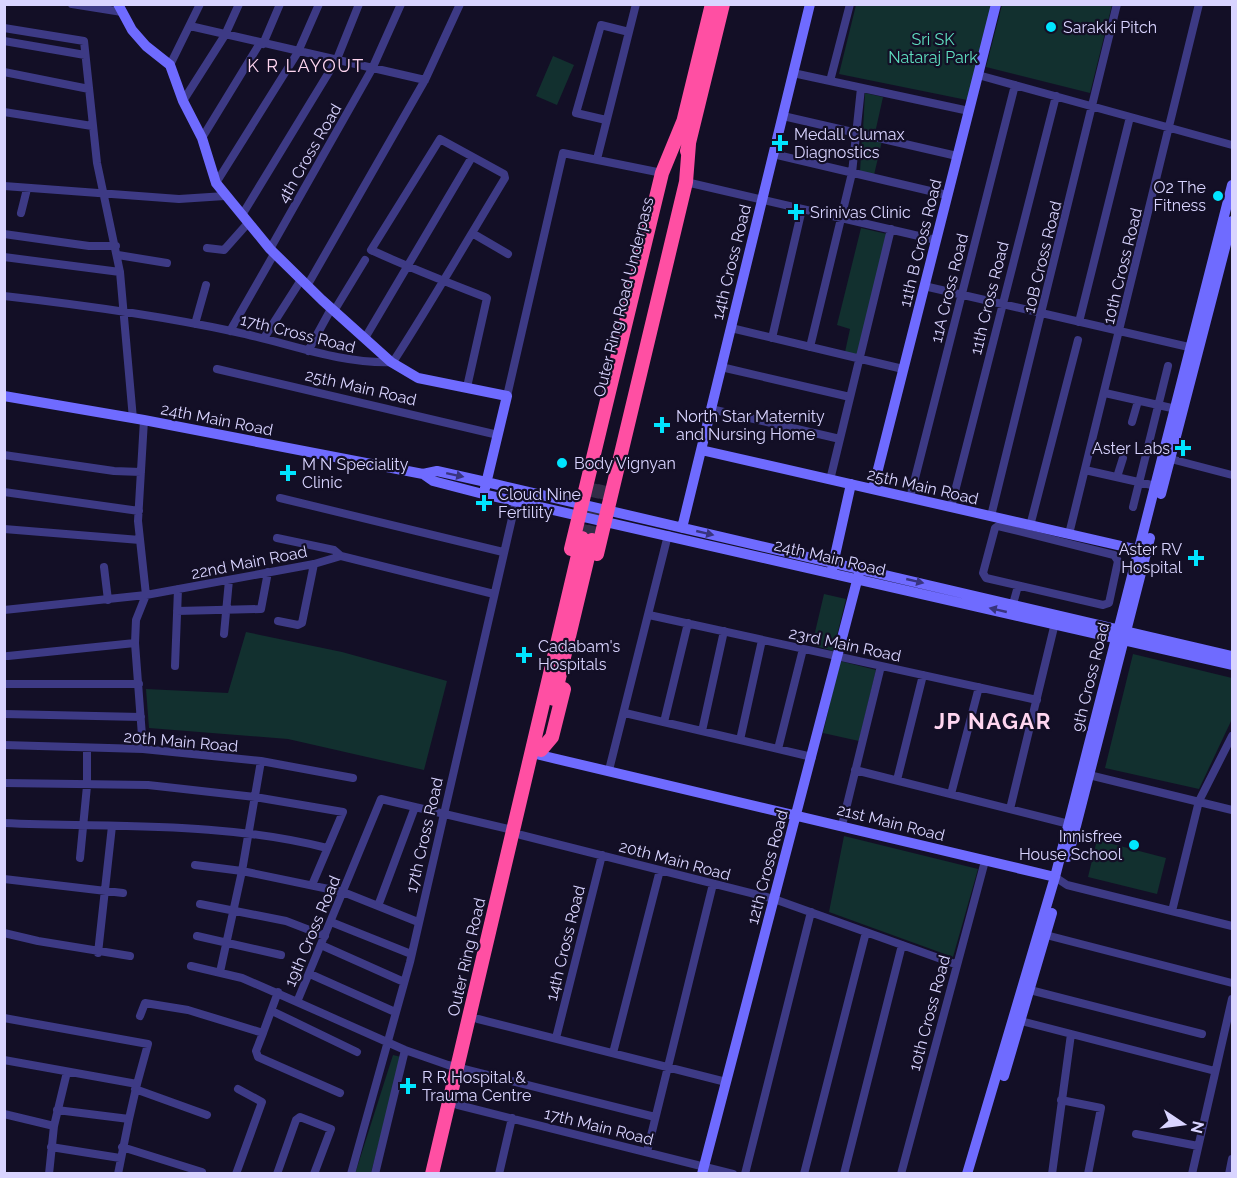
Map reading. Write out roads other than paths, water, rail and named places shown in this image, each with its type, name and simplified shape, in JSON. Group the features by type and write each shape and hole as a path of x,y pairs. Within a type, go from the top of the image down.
{"highway":[{"path":"538,751 533,707 662,173 683,122 712,4"},
{"path":"538,751 552,737 686,182 689,144 723,4"},
{"name":"Outer Ring Road Underpass","path":"683,122 601,481 689,144"},
{"path":"538,751 587,539"},
{"name":"Outer Ring Road","path":"432,1173 461,1069 538,751"},
{"name":"Outer Ring Road","path":"441,1173 458,1105 461,1069 478,1019 517,832"}],"main road":[{"name":"14th Cross Road","path":"682,528 810,4"},
{"name":"11th B Cross Road","path":"873,489 996,4"},
{"path":"120,8 146,46 170,65 183,101 201,138 216,183 272,251 364,339 418,378 507,396 483,494"},
{"name":"9th Cross Road","path":"972,1173 1089,775 1139,550 1156,486 1167,458 1176,409 1196,349 1233,185"},
{"name":"9th Cross Road","path":"972,1173 1021,1021 1027,989 1046,935 1069,824 1196,349 1233,221"},
{"name":"24th Main Road","path":"4,396 138,419 423,474 434,481 483,494 581,510"},
{"name":"25th Main Road","path":"701,450 1030,525 1076,539 1139,550"},
{"name":"24th Main Road","path":"423,474 436,471 486,482 668,536 1013,604 1233,665"},
{"path":"832,567 851,484"},
{"name":"24th Main Road","path":"606,516 682,528 832,567"},
{"name":"24th Main Road","path":"859,573 1055,623 1121,633 1233,656"},
{"name":"12th Cross Road","path":"703,1170 859,573"},
{"name":"21st Main Road","path":"538,751 1058,879"}],"street":[{"path":"72,4 120,8"},
{"path":"170,65 200,4"},
{"path":"183,101 225,35 239,4"},
{"path":"201,138 261,44 280,4"},
{"path":"216,183 298,52 319,4"},
{"path":"207,248 224,250 245,219 337,59 359,4"},
{"name":"4th Cross Road","path":"230,330 372,69 401,4"},
{"path":"264,338 304,283 425,80 460,4"},
{"path":"597,159 636,4"},
{"path":"830,81 850,4"},
{"name":"10B Cross Road","path":"991,516 1117,4"},
{"name":"10th Cross Road","path":"1076,539 1085,470 1199,4"},
{"path":"606,120 576,113 601,25 629,32"},
{"path":"190,26 425,80"},
{"path":"4,28 84,42 92,126 104,196 118,255 138,419 141,472 140,540 146,595 136,620 135,643 143,749"},
{"path":"4,41 85,55"},
{"path":"4,72 89,89"},
{"path":"793,73 969,111"},
{"path":"978,75 1233,145"},
{"name":"11A Cross Road","path":"910,498 1015,85"},
{"path":"810,347 852,173 861,88"},
{"name":"11th Cross Road","path":"951,507 1001,304 1056,96"},
{"path":"4,112 92,126"},
{"path":"783,116 957,156"},
{"path":"1078,322 1130,117"},
{"path":"393,362 443,281 472,233 505,176 437,140 371,250 443,281 485,297 487,300 467,387"},
{"path":"507,396 563,153 662,173"},
{"path":"773,154 947,195"},
{"path":"364,339 472,157"},
{"path":"686,182 936,240"},
{"path":"4,186 104,196 179,200 225,196"},
{"path":"21,213 27,189"},
{"path":"772,338 802,209"},
{"path":"830,480 891,230"},
{"path":"472,233 508,254"},
{"path":"4,234 89,246 116,246"},
{"path":"118,255 167,263"},
{"path":"4,257 120,272"},
{"path":"308,351 365,260"},
{"path":"195,324 206,285"},
{"path":"924,286 1196,349"},
{"name":"17th Cross Road","path":"4,296 125,310 230,330 308,351 365,363 393,362"},
{"path":"730,328 903,369"},
{"path":"1030,525 1078,340"},
{"path":"1133,507 1168,366"},
{"path":"721,367 850,397"},
{"name":"25th Main Road","path":"217,369 498,435"},
{"path":"1105,393 1176,409"},
{"path":"1132,422 1138,401"},
{"path":"711,409 840,439"},
{"path":"4,455 114,471 141,472"},
{"path":"1117,477 1123,458"},
{"path":"1167,458 1233,475"},
{"path":"1085,470 1156,486"},
{"path":"4,492 139,511"},
{"path":"280,498 503,552"},
{"name":"17th Cross Road","path":"351,1173 411,954 516,501"},
{"path":"996,526 1076,539 1117,557 1109,603 1103,605 1018,586 984,576 996,526"},
{"path":"4,529 140,540"},
{"path":"609,770 668,536"},
{"path":"277,538 334,550 341,556 494,594"},
{"name":"22nd Main Road","path":"4,610 146,595 314,564 341,556"},
{"path":"278,621 298,625 302,623 314,564"},
{"path":"104,567 108,600"},
{"path":"177,611 261,609 268,572"},
{"path":"224,634 229,580"},
{"path":"1013,604 1018,586"},
{"path":"175,666 178,589"},
{"name":"23rd Main Road","path":"648,615 1036,700"},
{"path":"663,722 688,623"},
{"path":"1010,809 1055,623"},
{"path":"702,731 724,631"},
{"path":"740,740 762,640"},
{"path":"8,656 135,643"},
{"path":"778,749 803,649"},
{"path":"842,825 881,666"},
{"path":"897,780 922,675"},
{"path":"4,684 139,684"},
{"path":"951,794 979,687"},
{"path":"625,713 812,757"},
{"path":"4,714 141,717"},
{"path":"1172,911 1199,801 1233,736"},
{"name":"20th Main Road","path":"4,745 143,749 261,761 353,778"},
{"path":"80,858 87,786 87,748"},
{"path":"220,972 250,834 261,761"},
{"path":"855,770 1069,824"},
{"path":"1089,775 1233,810"},
{"path":"4,783 87,786 148,785 255,797 343,812 312,885"},
{"name":"20th Main Road","path":"381,799 774,899 955,963"},
{"name":"19th Cross Road","path":"191,966 220,972 278,992 297,1002 381,799"},
{"path":"378,906 415,807"},
{"path":"4,823 84,827 162,825 250,834 327,848"},
{"path":"98,953 112,826"},
{"name":"14th Cross Road","path":"556,1038 602,855"},
{"name":"10th Cross Road","path":"901,1173 955,963 985,861"},
{"path":"195,865 242,871 343,892 418,922"},
{"path":"613,1053 660,870"},
{"path":"4,879 50,886 123,892"},
{"name":"21st Main Road","path":"1058,879 1233,926"},
{"path":"646,1152 713,884"},
{"path":"200,904 286,921 325,936"},
{"path":"745,1173 811,912"},
{"path":"331,922 411,954"},
{"path":"804,1173 866,932"},
{"path":"4,933 98,953 130,956"},
{"path":"1046,935 1233,983"},
{"path":"197,936 281,955"},
{"path":"321,945 404,982"},
{"path":"844,1173 902,945"},
{"path":"310,974 396,1012"},
{"path":"1027,989 1202,1034"},
{"path":"278,992 256,1051 258,1057 340,1093"},
{"path":"1192,1173 1233,999"},
{"path":"140,1016 145,1002 188,1010 263,1033"},
{"path":"297,1002 405,1050 461,1069 655,1117"},
{"path":"272,1011 357,1052"},
{"path":"4,1018 148,1044 136,1086 118,1173"},
{"path":"478,1019 726,1082"},
{"path":"1021,1021 1215,1071"},
{"path":"1052,1173 1071,1034"},
{"path":"375,1173 405,1050"},
{"path":"4,1060 136,1086 207,1114"},
{"path":"50,1173 54,1126 67,1072"},
{"path":"236,1173 262,1102 238,1089"},
{"path":"1061,1100 1101,1108 1088,1173"},
{"name":"17th Main Road","path":"458,1105 646,1152 703,1170 733,1173"},
{"path":"57,1110 129,1119"},
{"path":"4,1114 54,1126"},
{"path":"277,1173 297,1118 331,1129 314,1173"},
{"path":"499,1173 512,1118"},
{"path":"1137,1134 1198,1146"},
{"path":"51,1147 120,1158"},
{"path":"122,1147 202,1172"},
{"path":"1229,1173 1233,1159"}],"tunnel":[{"path":"582,538 596,480"},
{"path":"592,540 606,482"}],"place":[{"name":"Sarakki Pitch","path":"1051,27"},
{"name":"Medall Clumax Diagnostics","path":"780,143"},
{"name":"O2 The Fitness","path":"1218,196"},
{"name":"Srinivas Clinic","path":"796,212"},
{"name":"North Star Maternity and Nursing Home","path":"662,425"},
{"name":"Aster Labs","path":"1183,448"},
{"name":"Body Vignyan","path":"562,463"},
{"name":"M N Speciality Clinic","path":"288,473"},
{"name":"Cloud Nine Fertility","path":"484,503"},
{"name":"Aster RV Hospital","path":"1196,558"},
{"name":"Cadabam's Hospitals","path":"524,655"},
{"name":"Innisfree House School","path":"1134,845"},
{"name":"R R Hospital & Trauma Centre","path":"408,1086"}],"district":[{"name":"K R LAYOUT","path":"306,66"},
{"name":"JP NAGAR","path":"993,721"}],"park label":[{"name":"Sri SK Nataraj Park","path":"933,48"}]}
